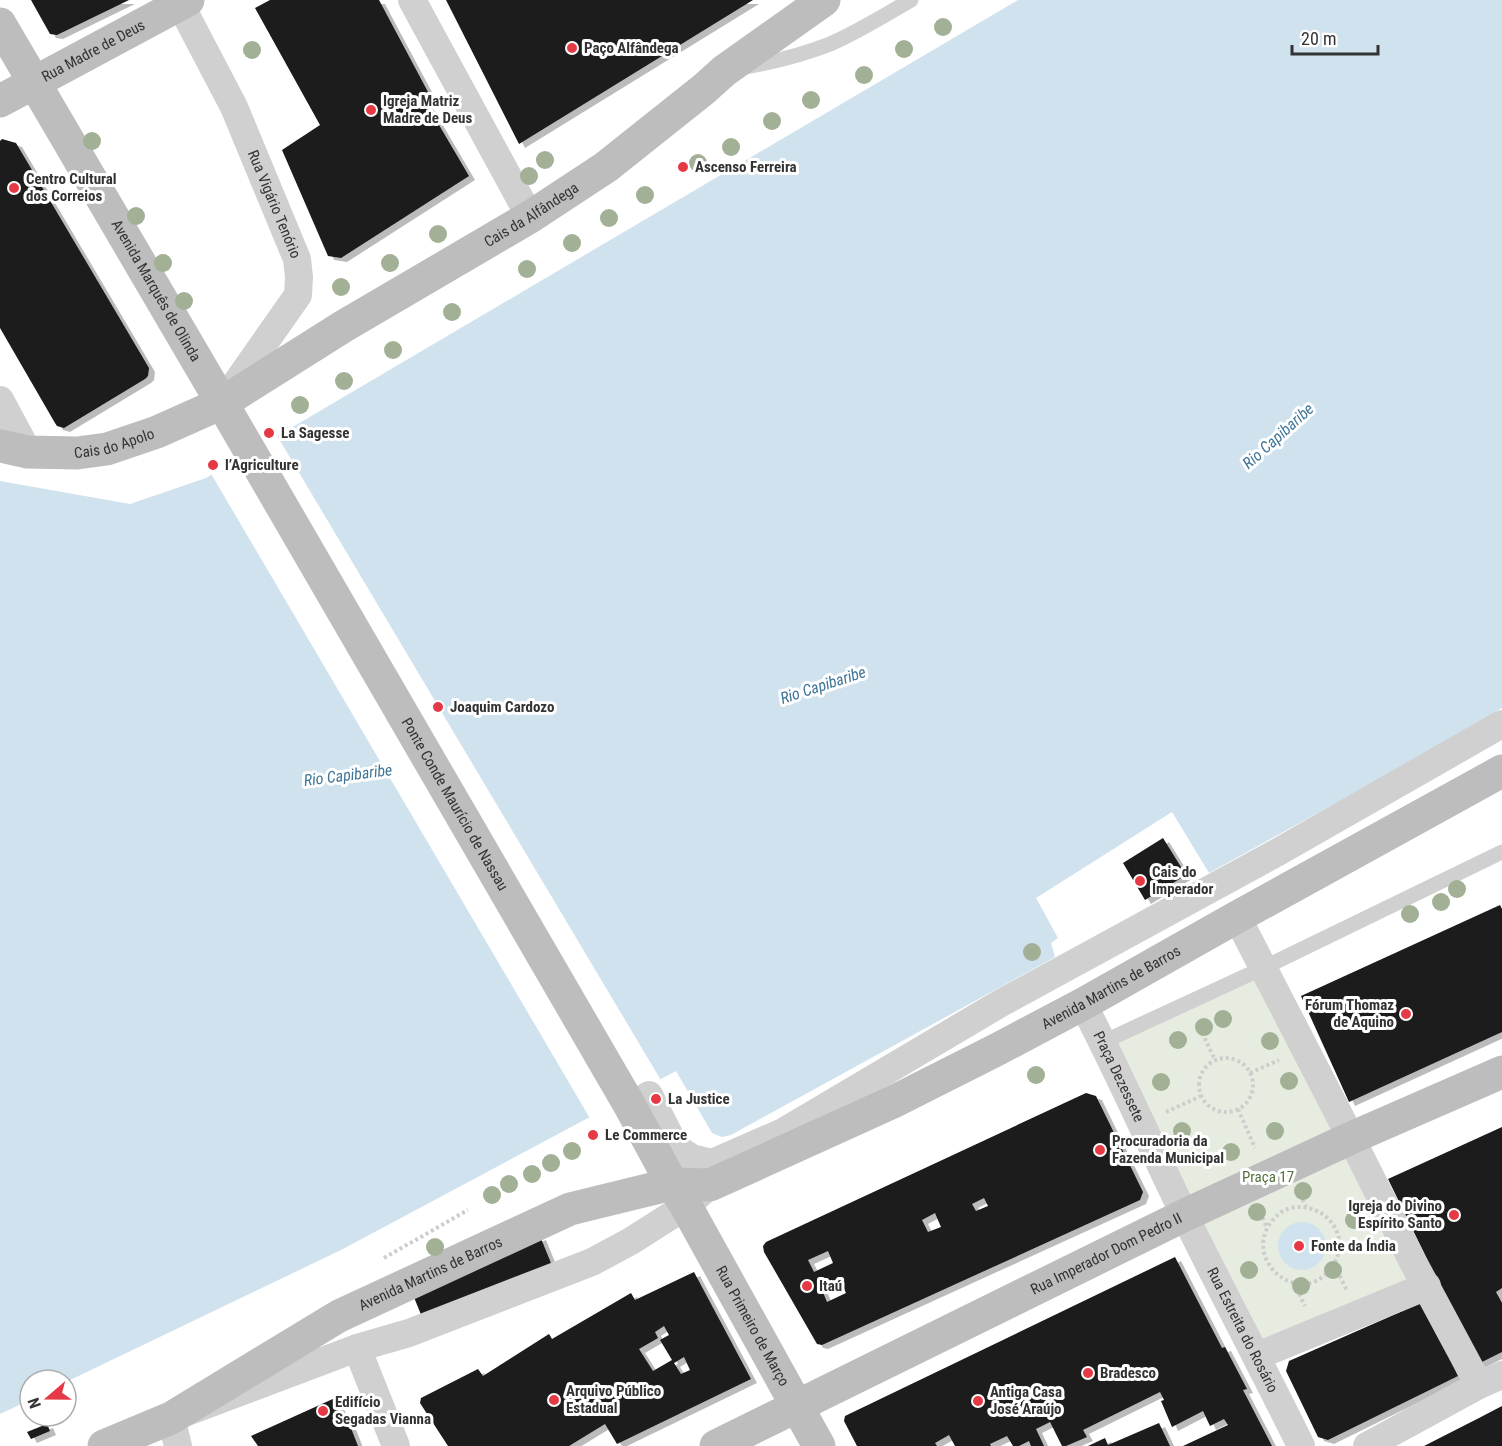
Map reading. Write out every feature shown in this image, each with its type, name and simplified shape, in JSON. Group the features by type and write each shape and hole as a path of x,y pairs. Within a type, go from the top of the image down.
{"main road":[{"name":"Rua Madre de Deus","path":"0,101 182,1"},
{"name":"Cais da Alfândega","path":"222,403 344,326 530,217 606,167 724,71 812,4"},
{"name":"Avenida Marquês de Olinda","path":"0,24 222,403"},
{"name":"Ponte Conde Maurício de Nassau","path":"222,403 630,1106 679,1195"},
{"name":"Cais do Apolo","path":"14,449 77,453 107,449 157,432 222,403"},
{"name":"Avenida Martins de Barros","path":"104,1446 175,1432 339,1316 570,1209 679,1195 710,1185 893,1102 1083,1004 1237,916 1501,775"},
{"name":"Rua Imperador Dom Pedro II","path":"716,1446 1185,1215 1351,1138 1502,1072"},
{"name":"Rua Primeiro de Março","path":"679,1195 819,1446"}],"street":[{"path":"412,0 530,217"},
{"name":"Rua Vigário Tenório","path":"182,1 234,107 297,259 299,277 298,295 222,403"},
{"path":"0,400 14,449"},
{"path":"630,1106 649,1095 673,1142 681,1151 692,1158 712,1163 783,1132 1001,1003 1278,852 1502,724"},
{"path":"1237,916 1413,1262 1490,1380 1366,1446"},
{"name":"Praça Dezessete","path":"1083,1004 1185,1215"},
{"name":"Avenida Martins de Barros","path":"175,1432 357,1348 409,1333 592,1262 631,1241 679,1195"},
{"name":"Rua Estreita do Rosário","path":"1185,1215 1301,1446"},
{"path":"1257,1356 1427,1286"},
{"path":"357,1348 396,1446"}],"lane":[{"path":"724,71 776,61 830,44 911,0"},
{"path":"1103,1042 1263,968 1502,852"}],"path":[{"path":"1188,1003 1215,1060"},
{"path":"1231,1058 1245,1067 1250,1074 1252,1090 1250,1098 1238,1109 1221,1112 1206,1104 1201,1096 1200,1075 1206,1066 1215,1060 1231,1058"},
{"path":"1142,1124 1201,1096"},
{"path":"1238,1109 1268,1176"},
{"path":"1294,1207 1321,1211 1332,1221 1338,1235 1339,1250 1334,1264 1324,1276 1309,1282 1294,1282 1281,1277 1270,1268 1264,1255 1263,1241 1267,1227 1283,1211 1294,1207"},
{"path":"383,1259 468,1210"}],"green space":[{"name":"Praça 17","path":"1263,968 1427,1286 1257,1356 1103,1042"}],"water":[{"name":"Rio Capibaribe","path":"1018,0 1502,0 1502,708 1394,771 1209,873 1172,812 1036,898 1058,938 1051,943 1055,957 731,1135 722,1137 712,1133 676,1071 341,1250 78,1376 78,1368 18,1368 18,1406 0,1414 0,481 130,504 206,478"},
{"path":"1297,1222 1307,1222 1319,1229 1326,1241 1326,1251 1319,1263 1307,1270 1297,1270 1282,1259 1278,1251 1278,1241 1289,1226"}],"pier":[{"path":"276,434 662,1082 591,1120 210,472"}],"building":[{"path":"31,0 129,0 57,35 50,34"},
{"name":"Igreja Matriz Madre de Deus","path":"270,0 379,0 428,92 422,96 469,176 341,258 328,256 282,150 320,125 255,8"},
{"name":"Paço Alfândega","path":"446,0 753,0 519,144"},
{"path":"2,139 16,143 149,368 145,379 64,428 55,423 0,328 0,141"},
{"path":"1163,838 1186,875 1145,900 1123,863"},
{"name":"Fórum Thomaz de Aquino","path":"1500,905 1502,909 1502,1032 1349,1102 1301,996"},
{"path":"1086,1093 1096,1096 1143,1192 1140,1200 822,1345 817,1344 764,1252 763,1246 766,1242","holes":["984,1198 988,1206 976,1211 972,1204","935,1213 941,1227 928,1232 922,1220","828,1251 833,1263 814,1272 808,1260","841,1282 846,1293 827,1302 822,1290"]},
{"name":"Igreja do Divino Espírito Santo","path":"1502,1127 1502,1288 1496,1292 1502,1303 1502,1352 1478,1364 1388,1179"},
{"path":"540,1236 553,1268 424,1322 411,1290"},
{"path":"1175,1257 1222,1348 1225,1347 1247,1389 1243,1390 1272,1446 1183,1446 1228,1425 1224,1419 1210,1426 1203,1411 1172,1427 1161,1401 1164,1400 1160,1392 1083,1430 1087,1437 1066,1446 1062,1446 1050,1422 1036,1429 1044,1446 1031,1446 1029,1441 1013,1446 1007,1436 990,1444 991,1446 955,1446 949,1435 935,1443 937,1446 857,1446 844,1421 845,1416"},
{"path":"694,1272 751,1379 617,1444 605,1424 569,1446 448,1446 420,1403 421,1398 478,1369 483,1376 549,1334 552,1339 631,1293 635,1300","holes":["664,1326 669,1335 660,1340 672,1360 653,1371 639,1349 658,1338 655,1332","684,1357 690,1370 681,1374 674,1363"]},
{"path":"1423,1302 1458,1376 1328,1440 1318,1437 1286,1371 1289,1361"},
{"name":"Edifício Segadas Vianna","path":"335,1398 346,1424 349,1423 358,1446 258,1446 251,1436"},
{"path":"1502,1406 1502,1446 1424,1446 1479,1418"},
{"path":"1159,1423 1170,1446 1088,1446 1105,1438 1108,1445"},
{"path":"37,1428 49,1428 50,1431 31,1439 27,1432"}],"place":[{"name":"Paço Alfândega","path":"572,48"},
{"name":"Igreja Matriz Madre de Deus","path":"371,110"},
{"name":"Ascenso Ferreira","path":"683,167"},
{"name":"Centro Cultural dos Correios","path":"14,188"},
{"name":"La Sagesse","path":"269,433"},
{"name":"l’Agriculture","path":"213,465"},
{"name":"Joaquim Cardozo","path":"438,707"},
{"name":"Cais do Imperador","path":"1140,881"},
{"name":"Fórum Thomaz de Aquino","path":"1406,1014"},
{"name":"La Justice","path":"656,1099"},
{"name":"Le Commerce","path":"593,1135"},
{"name":"Procuradoria da Fazenda Municipal","path":"1100,1150"},
{"name":"Igreja do Divino Espírito Santo","path":"1454,1215"},
{"name":"Fonte da Índia","path":"1299,1246"},
{"name":"Itaú","path":"807,1286"},
{"name":"Bradesco","path":"1088,1373"},
{"name":"Arquivo Público Estadual","path":"554,1400"},
{"name":"Antiga Casa José Araújo","path":"978,1401"},
{"name":"Edifício Segadas Vianna","path":"323,1411"}]}
